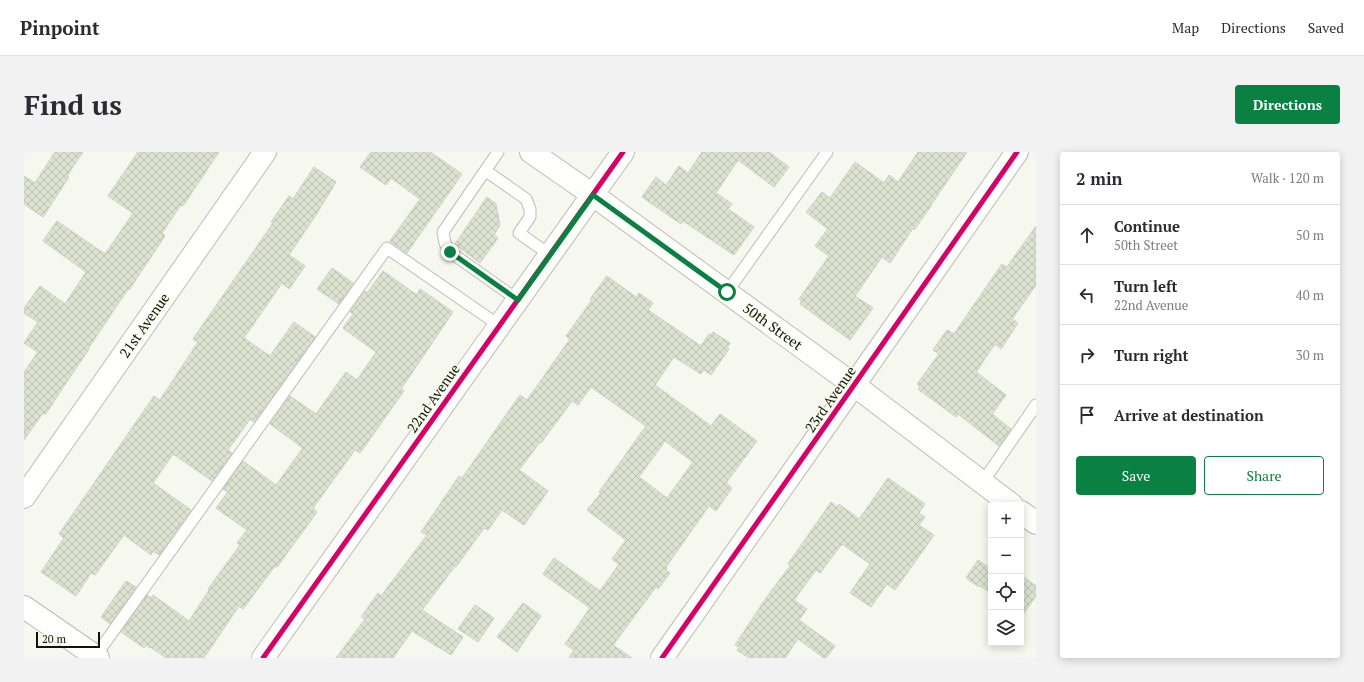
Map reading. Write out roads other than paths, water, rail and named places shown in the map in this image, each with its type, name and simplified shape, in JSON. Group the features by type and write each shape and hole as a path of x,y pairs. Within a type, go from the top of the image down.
{"street":[{"name":"21st Avenue","path":"24,497 264,152"},
{"name":"50th Street","path":"531,152 593,195 854,385 1008,502"},
{"name":"22nd Avenue","path":"263,658 623,152"},
{"name":"23rd Avenue","path":"662,658 1017,152"},
{"path":"1024,514 1036,523"},
{"path":"24,607 96,657"}],"lane":[{"path":"498,152 443,232 445,243 450,252 518,300"},
{"path":"727,292 827,152"},
{"path":"486,171 526,199 530,209 530,217 519,233 550,255"},
{"path":"96,657 387,248 500,326"},
{"path":"982,483 1036,405"}]}
